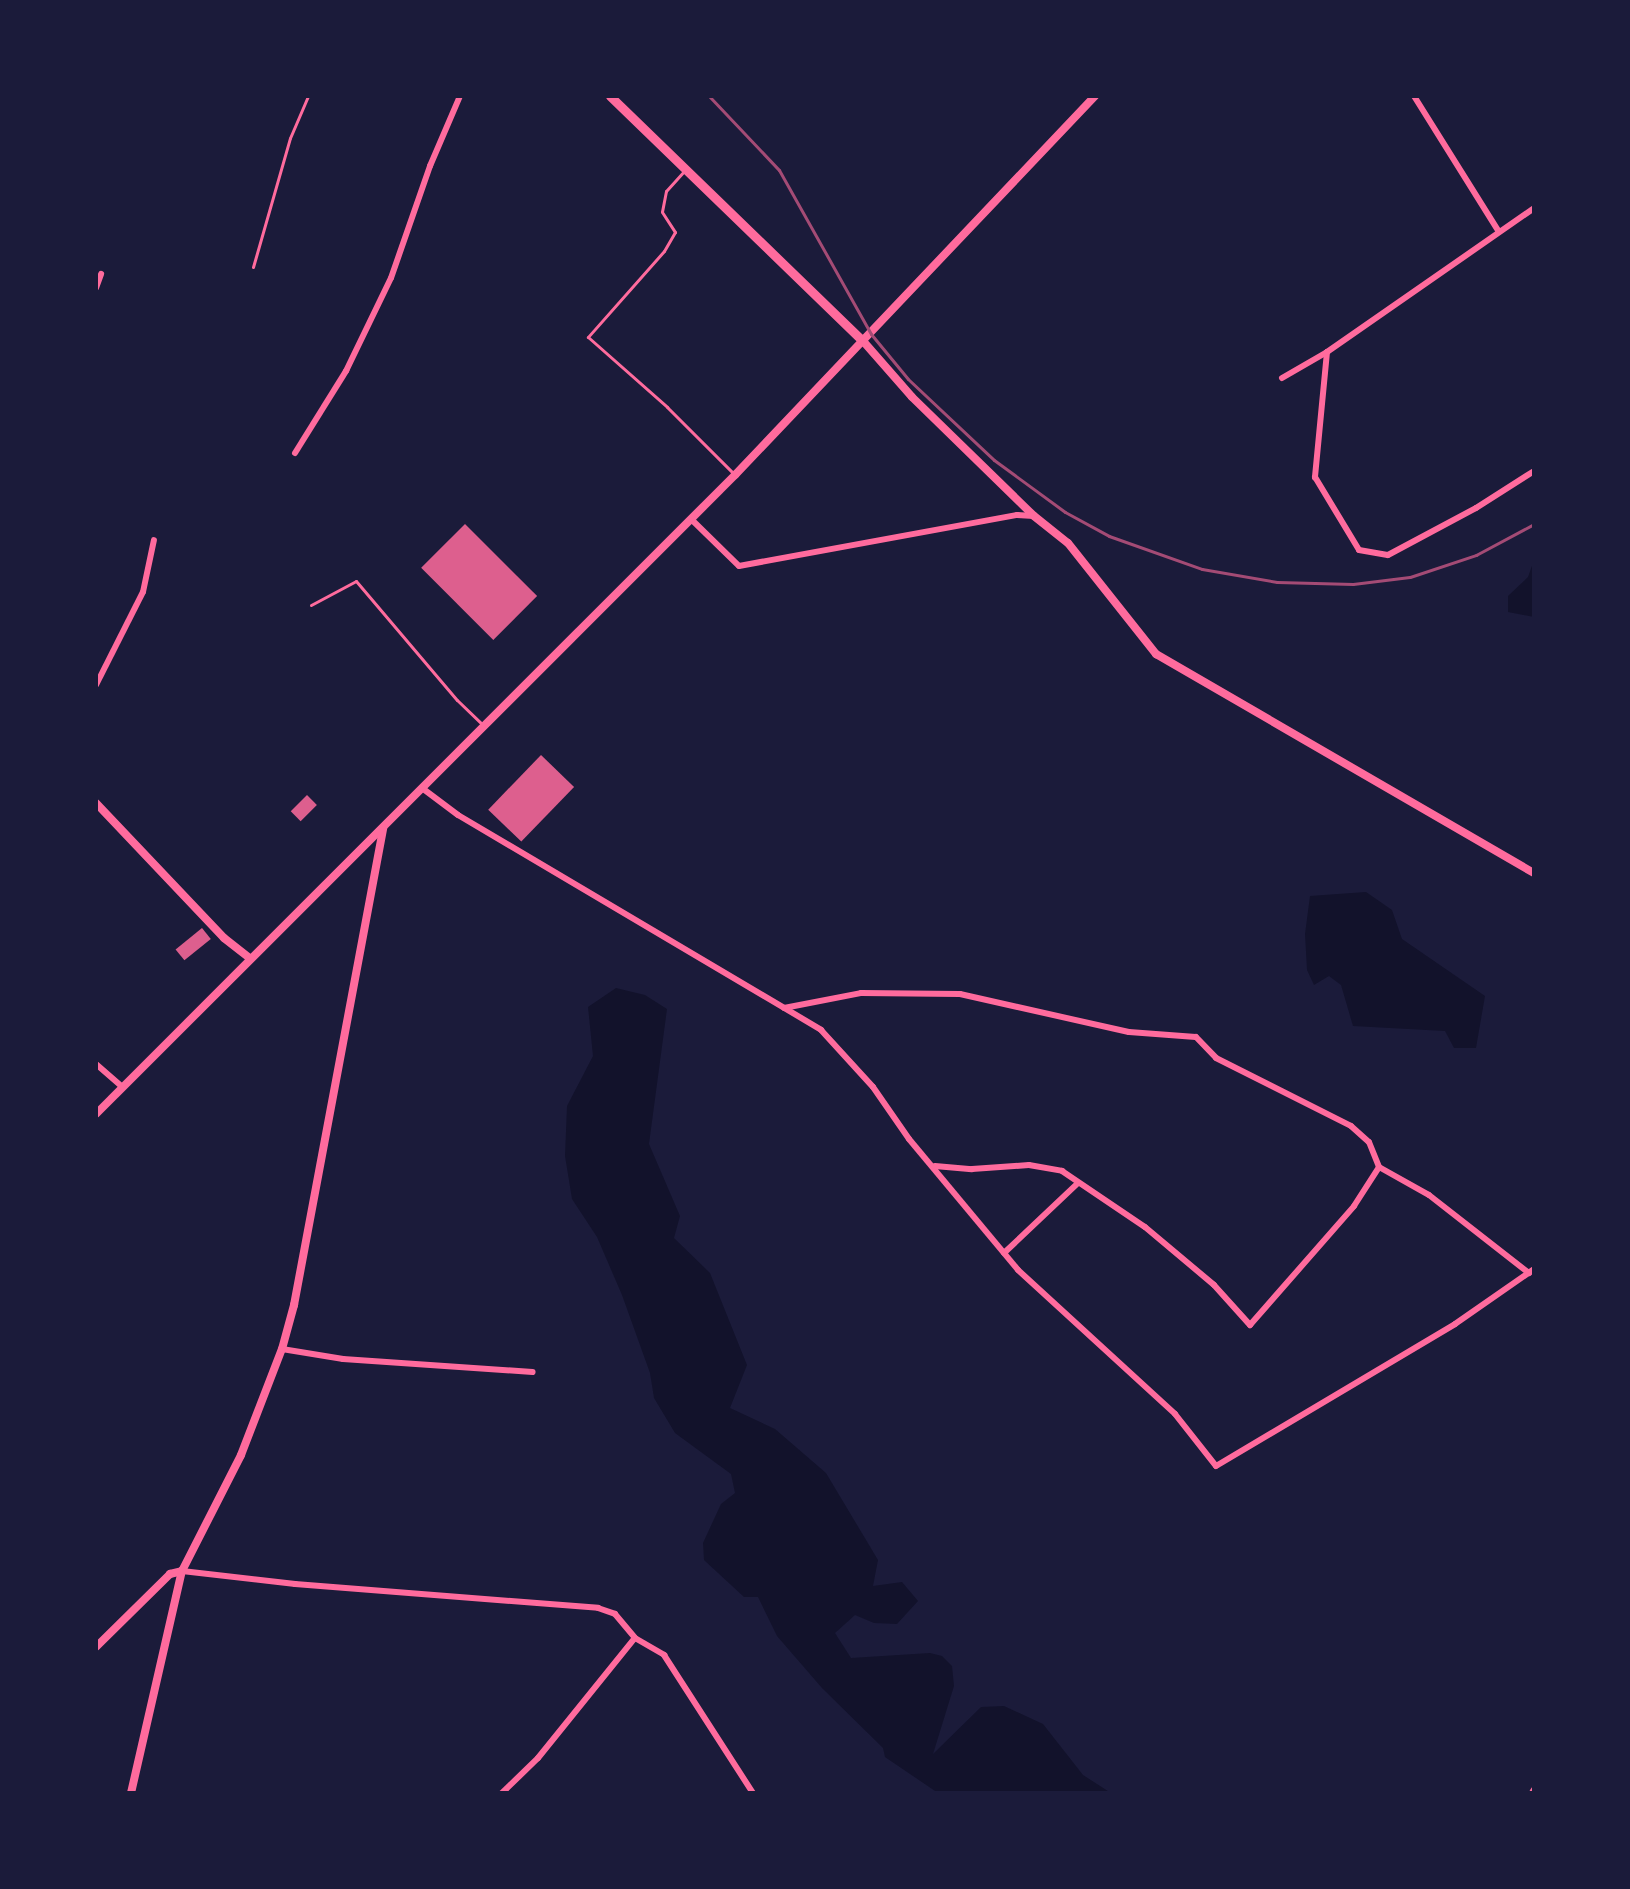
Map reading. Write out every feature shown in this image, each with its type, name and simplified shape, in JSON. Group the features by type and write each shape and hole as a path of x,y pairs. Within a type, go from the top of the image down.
{"main road":[{"path":"610,96 863,341"}],"street":[{"path":"295,453 346,371 391,278 430,166 460,96"},
{"path":"96,1114 735,475 1095,96"},
{"path":"1414,96 1499,232"},
{"path":"1282,378 1327,352 1534,208"},
{"path":"96,288 99,272"},
{"path":"863,341 912,397 1034,516 1068,543 1156,654 1534,873"},
{"path":"1327,352 1315,477 1359,550 1388,555 1476,508 1534,471"},
{"path":"691,519 739,566 1017,515 1034,516"},
{"path":"96,685 143,592 154,540"},
{"path":"422,788 458,815 821,1030 873,1087 909,1139 1018,1270 1175,1414 1216,1466 1455,1324 1531,1271 1429,1195 1379,1167 1369,1142 1351,1126 1216,1058 1196,1037 1129,1032 960,994 861,993 784,1008"},
{"path":"96,803 224,938 250,958"},
{"path":"131,1793 182,1571 241,1455 282,1349 303,1257 383,828"},
{"path":"96,1064 122,1087"},
{"path":"934,1166 972,1169 1029,1165 1062,1171 1145,1227 1214,1285 1250,1325 1354,1206 1379,1167"},
{"path":"1004,1253 1078,1183"},
{"path":"282,1349 343,1359 533,1372"},
{"path":"96,1647 170,1574 182,1571 295,1584 598,1608 615,1614 635,1638 664,1655 753,1793"},
{"path":"502,1793 538,1758 635,1638"}],"lane":[{"path":"253,267 286,152 308,96"},
{"path":"686,170 666,191 662,212 675,232 664,251 588,337 667,407 735,475"},
{"path":"311,605 356,581 457,700 484,726"}],"shaded area":[{"path":"1534,560 1534,617 1508,612 1508,596 1528,577"},
{"path":"1366,892 1392,910 1402,939 1485,996 1476,1048 1454,1048 1445,1031 1353,1026 1341,985 1329,976 1314,985 1307,970 1305,934 1310,896"},
{"path":"616,988 645,995 667,1009 649,1144 680,1216 674,1238 710,1273 747,1365 730,1408 775,1429 826,1473 878,1560 873,1586 902,1582 918,1601 897,1624 874,1623 855,1615 835,1633 851,1658 930,1653 942,1656 952,1666 954,1686 933,1754 981,1707 1004,1706 1043,1724 1083,1775 1111,1793 938,1793 885,1757 883,1748 822,1688 777,1636 758,1597 744,1597 704,1560 703,1543 721,1504 735,1493 731,1474 675,1433 654,1398 650,1373 622,1295 597,1237 572,1199 565,1156 567,1106 593,1056 588,1007"}],"building":[{"path":"465,524 537,596 493,640 421,568"},
{"path":"541,755 574,787 521,842 488,810"},
{"path":"307,795 317,805 301,821 291,811"},
{"path":"202,928 211,939 184,960 176,949"}],"railway":[{"path":"709,96 779,170 871,334 908,379 994,460 1065,512 1109,536 1202,569 1277,582 1353,584 1410,577 1476,555 1534,524"}]}
